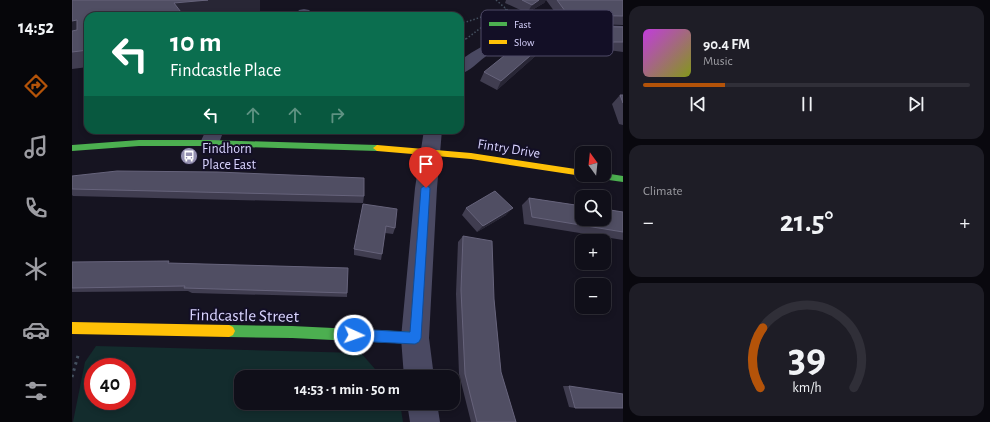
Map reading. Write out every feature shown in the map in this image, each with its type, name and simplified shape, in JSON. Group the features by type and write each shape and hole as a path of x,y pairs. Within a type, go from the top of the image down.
{"street":[{"path":"613,30 623,30"},
{"path":"464,67 481,52"},
{"name":"Fintry Drive","path":"72,148 213,137 398,150 431,141 471,156 575,172"},
{"path":"418,370 415,338 431,141"},
{"path":"611,177 623,179"},
{"name":"Findcastle Street","path":"72,328 292,332 415,338"},
{"path":"423,410 425,422"}],"path":[{"path":"496,0 506,9 503,10"},
{"path":"245,5 246,12"},
{"path":"464,23 481,17"},
{"path":"466,39 481,28"}],"green space":[{"path":"96,346 361,353 376,370 234,370 234,410 401,410 403,422 73,422 84,367 84,410 136,410 136,358 88,358"}],"building":[{"path":"72,0 208,0 174,3 181,12 84,12 84,50 72,52 72,31 77,30 77,20 72,21"},
{"path":"522,0 539,0 532,5"},
{"path":"557,0 623,0 623,16 613,16 613,10 564,10"},
{"path":"613,27 623,27 623,42 613,42"},
{"path":"504,56 530,56 501,81 484,72"},
{"path":"620,95 623,95 623,103"},
{"path":"117,171 217,172 364,178 364,196 72,189 72,176"},
{"path":"495,191 513,208 483,226 466,208"},
{"path":"529,198 575,205 575,224 532,217"},
{"path":"363,204 397,209 395,228 386,226 382,254 354,249"},
{"path":"611,210 623,212 623,232 587,226 611,226"},
{"path":"463,236 492,241 494,299 501,372 516,422 477,422 465,374 461,290"},
{"path":"169,261 168,263 348,268 347,293 184,288 185,286 72,288 72,262"},
{"path":"569,386 623,394 623,408 575,408"}],"traffic: fast":[{"path":"72,148 139,143 210,143 377,148"},
{"path":"611,177 623,179"},
{"path":"229,331 292,332 415,338"}],"traffic: slow":[{"path":"377,148 471,156 575,172"},
{"path":"72,328 229,331"}],"place":[{"name":"Findhorn Place East","path":"189,156"}],"route":[{"path":"354,335 415,338 426,188"}]}
